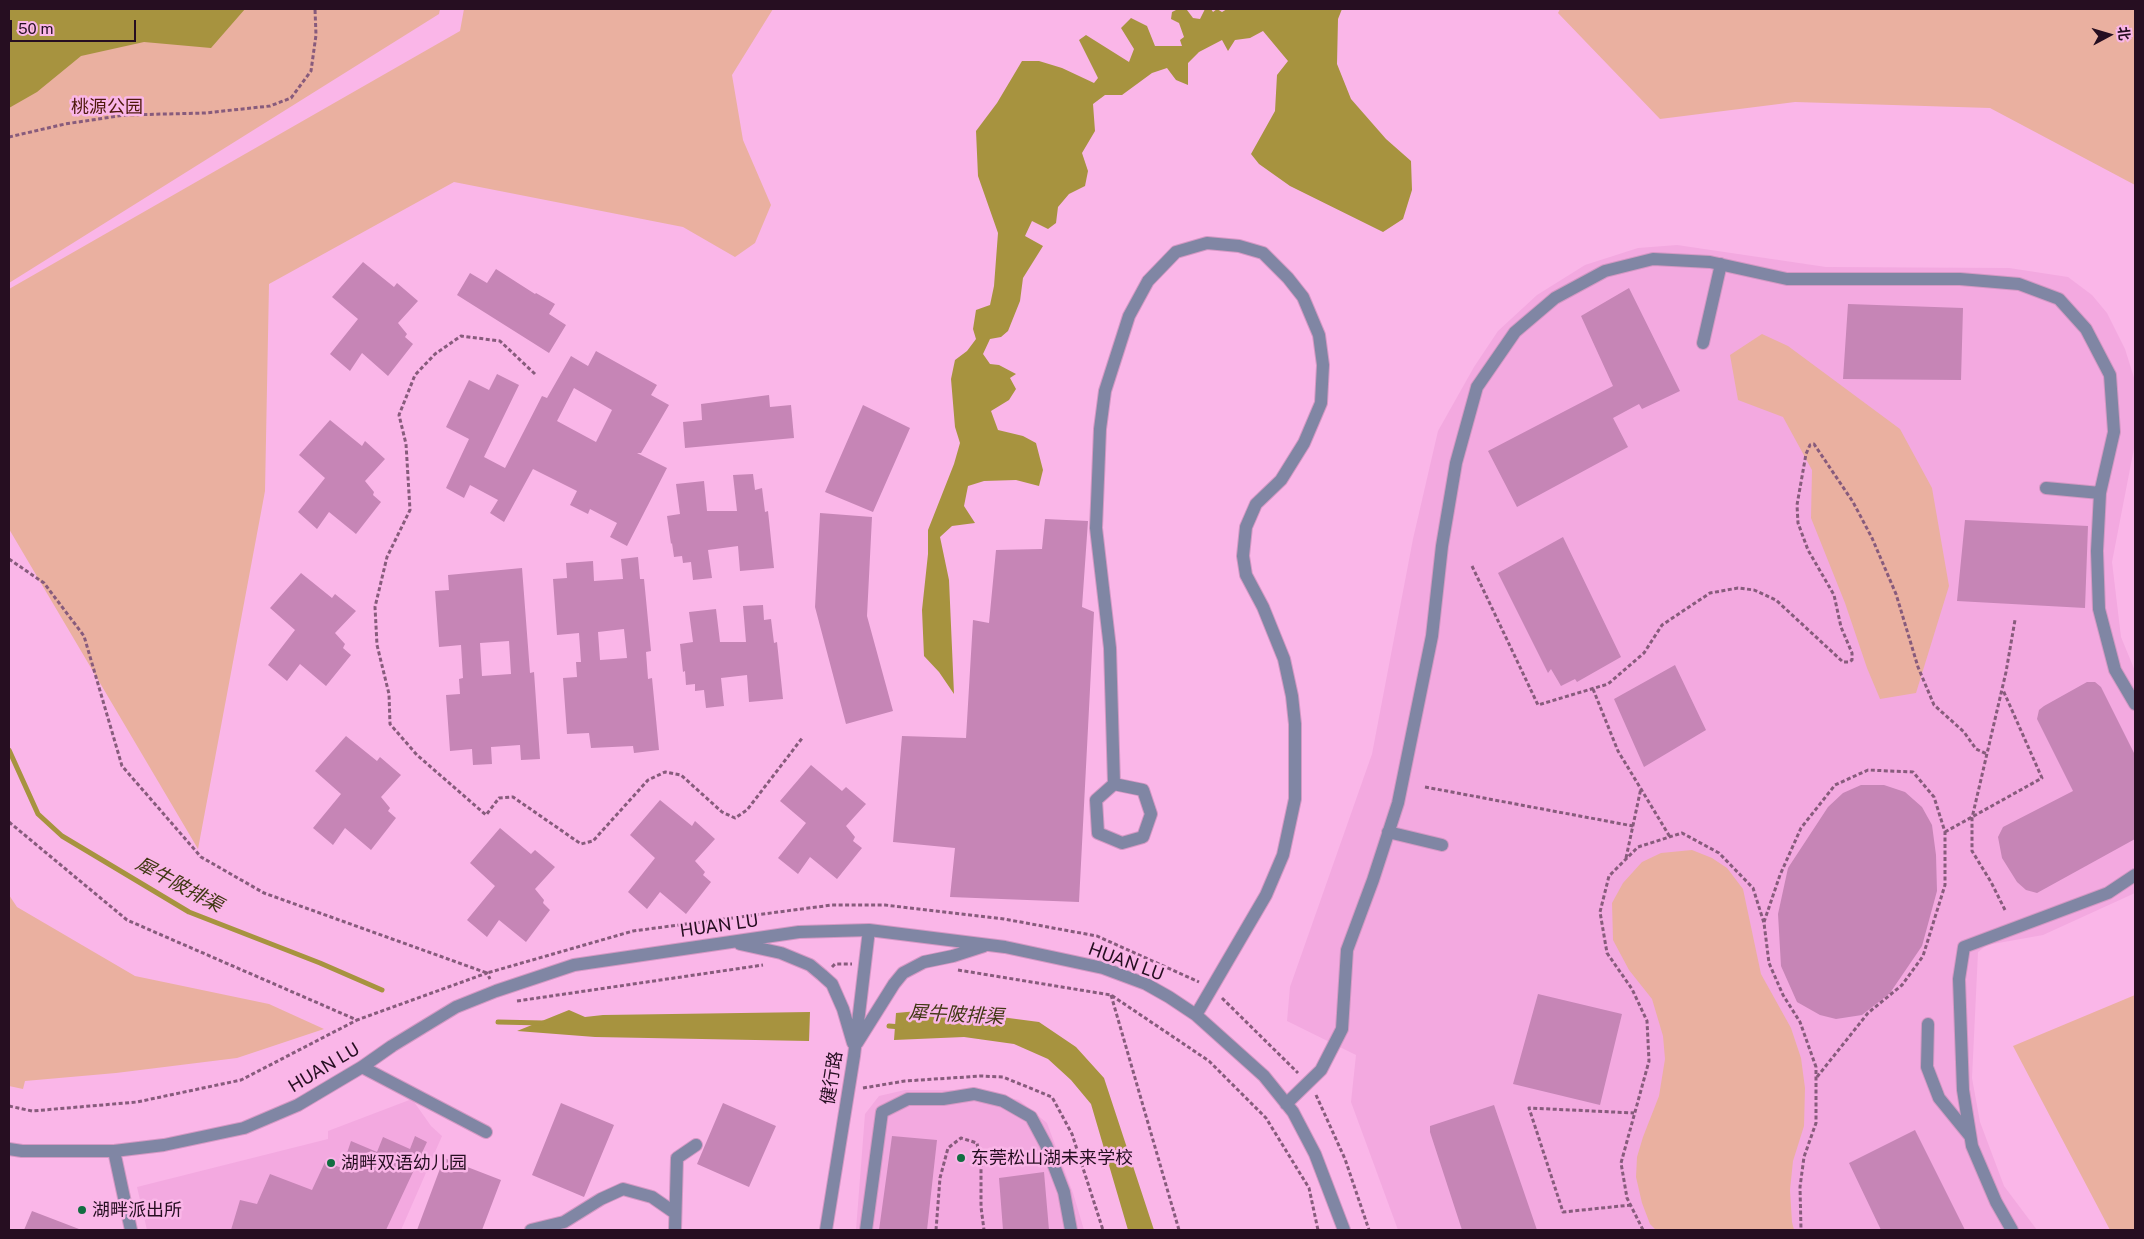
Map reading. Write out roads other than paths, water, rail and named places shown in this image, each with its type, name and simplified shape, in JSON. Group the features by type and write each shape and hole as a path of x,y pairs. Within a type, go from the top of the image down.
{"street":[{"path":"1114,784 1110,648 1096,528 1100,428 1105,391 1129,316 1148,281 1176,252 1207,243 1239,246 1263,253 1288,278 1303,297 1319,335 1323,365 1321,403 1304,443 1281,480 1256,504 1246,527 1243,556 1246,575 1263,607 1284,660 1292,696 1295,724 1295,799 1284,854 1266,895 1196,1015"},
{"path":"1286,1104 1321,1070 1342,1028 1347,950 1400,794 1432,636 1442,546 1456,463 1478,387 1516,332 1555,298 1605,271 1653,259 1710,262 1787,280 1960,279 2019,284 2059,299 2086,329 2110,375 2114,432 2100,493 2097,551 2099,609 2116,670 2135,704"},
{"path":"1703,343 1721,264"},
{"path":"2046,488 2100,493"},
{"path":"1114,784 1143,790 1151,814 1143,837 1122,843 1098,833 1096,800 1114,784"},
{"path":"1388,832 1442,845"},
{"path":"2012,1230 1996,1202 1970,1137 1963,1090 1959,979 1964,947 2108,893 2135,876"},
{"name":"HUAN LU","path":"9,1149 22,1151 114,1151 164,1145 244,1128 298,1105 456,1007 498,997 574,965 799,932 869,930 987,944 1103,968 1159,991 1196,1015 1264,1076 1293,1112 1315,1154 1344,1230"},
{"name":"健行路","path":"826,1230 855,1048 869,930"},
{"path":"732,942 781,953 810,964 832,984 843,1009 855,1048"},
{"path":"855,1048 894,984 904,973 924,962 952,956 987,944"},
{"path":"1928,1024 1927,1067 1939,1098 1970,1137"},
{"path":"362,1067 486,1132"},
{"path":"866,1230 882,1112 908,1099 943,1099 974,1094 1004,1101 1031,1117 1046,1145 1064,1192 1071,1230"},
{"path":"674,1230 677,1158 696,1145"},
{"path":"114,1151 131,1230"},
{"path":"531,1230 564,1222 601,1199 623,1189 652,1197 675,1213"}],"water":[{"path":"9,9 245,9 211,48 144,42 81,56 37,92 9,108"},
{"path":"1178,9 1187,10 1193,18 1200,19 1205,9 1211,9 1213,12 1217,9 1222,12 1227,9 1342,9 1338,19 1337,64 1351,99 1386,139 1411,161 1412,190 1403,219 1383,232 1290,186 1259,164 1251,154 1275,111 1277,75 1288,61 1263,31 1250,38 1235,40 1228,51 1222,40 1199,52 1188,63 1188,85 1176,80 1167,68 1152,73 1122,95 1105,95 1093,104 1095,131 1082,153 1088,171 1085,186 1069,194 1058,207 1056,223 1048,229 1032,221 1025,236 1043,246 1023,278 1020,301 1008,331 1001,337 990,339 983,354 990,364 999,365 1016,374 1010,378 1016,389 1009,400 991,411 998,430 1023,436 1036,443 1043,470 1039,486 1016,480 984,481 968,486 964,506 975,523 952,526 940,537 949,580 954,694 939,672 924,656 922,610 928,554 928,530 954,464 960,443 955,427 951,379 955,360 967,351 976,339 973,329 976,310 990,305 994,286 998,233 978,176 976,131 997,103 1022,61 1039,61 1062,68 1094,83 1098,78 1079,40 1086,35 1129,62 1134,49 1121,28 1131,18 1147,26 1155,46 1182,46 1180,40 1184,37 1179,23 1171,19 1172,12"},
{"path":"940,1009 1039,1022 1076,1047 1104,1078 1154,1230 1128,1230 1091,1104 1071,1080 1048,1059 1014,1044 964,1037 894,1040 896,1013"},
{"path":"569,1010 585,1017 603,1015 810,1012 809,1041 595,1037 517,1031"}],"waterway":[{"name":"犀牛陂排渠","path":"9,750 38,814 62,836 189,912 320,963 382,990"},
{"name":"犀牛陂排渠","path":"498,1022 543,1023"},
{"name":"犀牛陂排渠","path":"889,1026 901,1027"}],"place":[{"name":"东莞松山湖未来学校","path":"961,1158"},
{"name":"湖畔双语幼儿园","path":"331,1163"},
{"name":"湖畔派出所","path":"82,1210"}],"park label":[{"name":"桃源公园","path":"107,107"}]}
